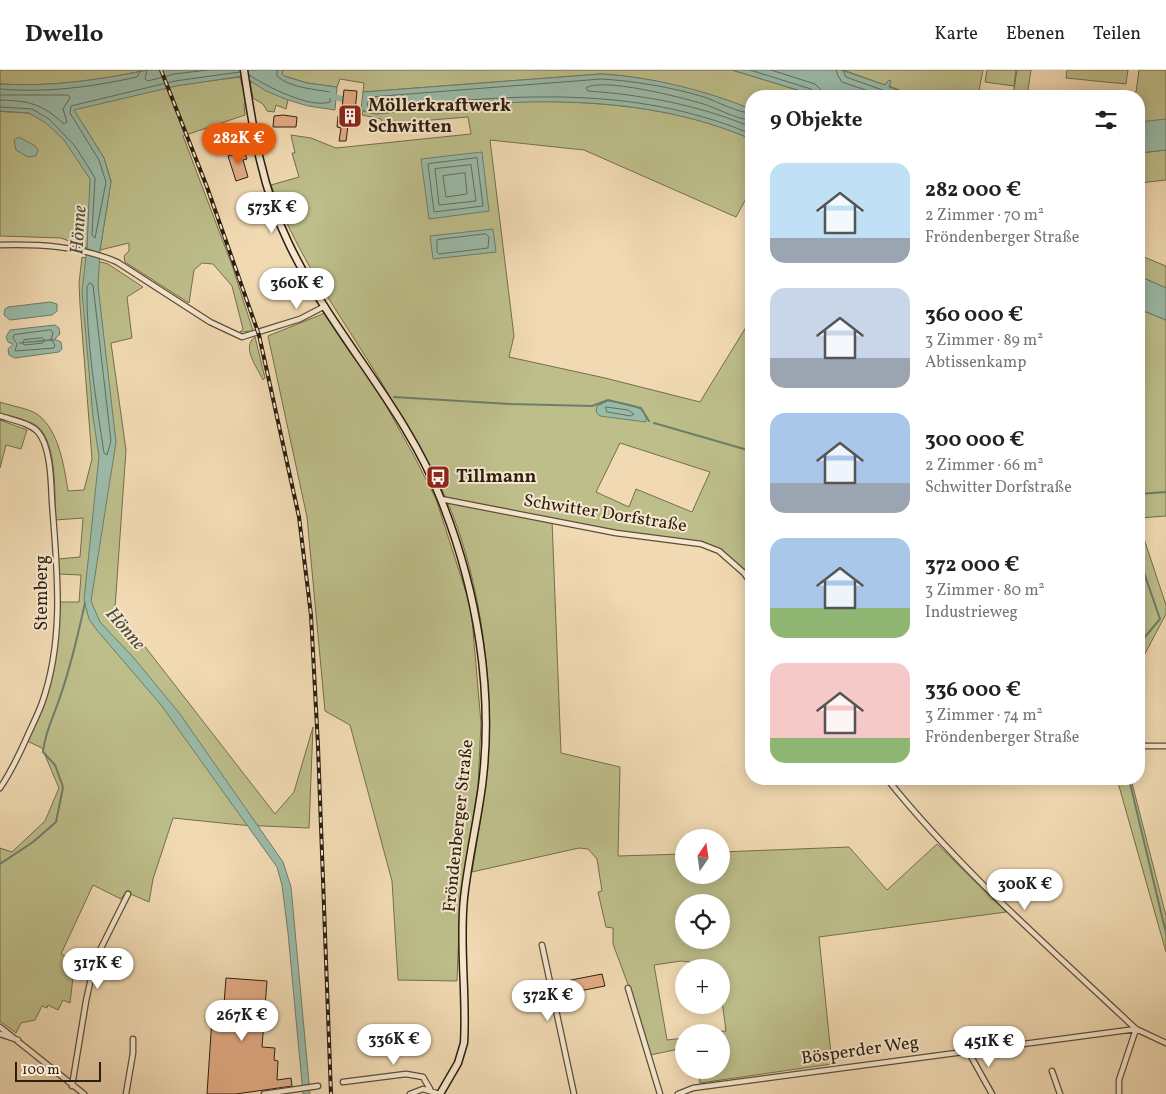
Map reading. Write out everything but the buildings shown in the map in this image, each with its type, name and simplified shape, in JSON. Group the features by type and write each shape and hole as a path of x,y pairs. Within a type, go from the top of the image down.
{"main road":[{"name":"Fröndenberger Straße","path":"244,70 256,146 270,200 290,247 325,306 386,398 416,448 441,499 458,547 475,614 482,669 485,721 482,785 464,900 464,1043 458,1063 440,1094"}],"street":[{"path":"0,245 52,246 103,257 236,336 246,336 275,328 325,306"},
{"name":"Stemberg","path":"0,416 29,426 37,431 43,439 49,464 58,594 54,650 44,695 20,752 0,788"},
{"name":"Schwitter Dorfstraße","path":"441,499 616,533 701,544 719,551 745,574"},
{"path":"1145,746 1166,746"},
{"path":"892,785 948,851 1136,1029 1166,1043"},
{"path":"72,1086 86,1000 96,960 128,894"},
{"path":"542,945 574,1094"},
{"path":"628,988 660,1094"},
{"path":"0,1027 20,1040 72,1086 84,1094"},
{"path":"1119,1094 1119,1080 1136,1029"},
{"name":"Bösperder Weg","path":"678,1094 693,1088 1136,1029"},
{"path":"0,1034 20,1040"},
{"path":"126,1094 134,1053 132,1039"},
{"path":"968,1051 992,1094"},
{"path":"1052,1071 1060,1094"},
{"path":"343,1082 406,1074 423,1077 430,1089"},
{"path":"264,1094 318,1086"},
{"path":"410,1094 417,1090 430,1089 440,1094"}],"green space":[{"path":"0,70 146,70 73,82 19,85 0,84"},
{"path":"283,70 732,70 797,90 745,90 745,107 677,86 639,78 601,74 363,92 364,83 340,79 337,87 307,83 282,74"},
{"path":"843,70 983,70 979,90 899,90 889,86 891,81 889,80 885,85"},
{"path":"987,70 1016,70 1014,86 985,82"},
{"path":"1017,70 1031,70 1028,90 1014,90"},
{"path":"1067,70 1128,70 1126,84 1066,78"},
{"path":"1139,70 1166,70 1166,137 1145,139 1145,90 1136,90"},
{"path":"240,77 246,102 244,104 245,115 183,136 233,268 253,331 240,332 243,329 232,286 213,264 202,263 194,270 189,303 125,262 124,256 129,251 129,243 100,250 111,181 104,158 73,109 176,85"},
{"path":"250,81 288,100 286,109 276,105 274,112 267,111 263,104 253,98"},
{"path":"509,101 571,102 632,107 662,112 692,119 745,137 745,201 736,217 584,150 490,140 514,336 509,357 605,378 700,402 745,329 745,578 721,552 702,545 552,520 561,753 620,767 618,856 675,854 675,884 730,884 730,852 849,847 887,890 937,844 1006,912 819,937 832,1064 730,1079 730,1024 725,1024 724,1014 730,1014 730,959 675,959 675,962 654,965 667,1040 675,1039 675,1050 650,1055 633,998 613,944 613,928 606,927 598,892 602,891 597,859 588,849 579,848 472,872 486,784 489,710 480,618 467,558 452,512 427,460 310,267 282,213 271,185 299,177 292,153 295,153 291,135 311,138 336,148 471,134 468,117 382,124 381,119 362,115 363,111 376,114","holes":["620,443 710,472 692,512 636,489 629,507 596,492"]},
{"path":"0,111 27,113 39,118 57,132 81,161 91,184 87,248 61,238 0,236"},
{"path":"1166,150 1166,180 1145,182 1145,152"},
{"path":"82,257 108,264 143,287 127,297 132,338 111,343 126,450 115,608 275,814 294,792 313,727 309,828 241,825 173,818 153,879 149,902 126,892 121,899 93,885 61,954 75,961 70,1003 63,1000 58,1010 48,1005 47,1008 42,1006 35,1020 21,1023 16,1033 0,1021 0,848 12,852 45,821 59,788 42,748 27,741 48,688 59,602 79,602 81,575 59,574 58,559 80,557 83,518 55,520 54,470 44,433 33,424 0,413 0,402 33,412 44,421 51,429 59,449 68,491 84,490 92,459 80,305 79,283"},
{"path":"1145,257 1166,266 1166,288 1145,279"},
{"path":"1145,311 1166,320 1166,516 1145,518"},
{"path":"325,313 383,400 436,499 471,608 481,723 478,786 460,900 457,981 398,980 392,881 350,725 325,711 307,517 268,336"},
{"path":"255,337 265,378 263,380 250,352 251,341"},
{"path":"0,420 27,430 21,449 6,445 0,468"},
{"path":"1145,542 1166,605 1166,614 1145,654"},
{"path":"1119,785 1133,785 1166,916 1166,952"},
{"path":"699,1079 728,1079 700,1083"}],"water":[{"path":"148,70 283,70 282,74 284,76 307,83 337,87 335,110 308,106 288,100 266,91 243,76 176,86 74,110 104,158 111,182 100,250 98,286 116,442 91,601 100,622 133,657 180,714 283,862 291,887 310,1094 303,1094 288,933 282,885 277,867 161,705 89,619 84,600 99,456 93,417 82,291 87,248 90,179 64,140 46,123 29,113 0,111 0,84 19,85 74,82"},
{"path":"732,70 841,70 885,85 889,80 891,81 889,87 898,90 797,90"},
{"path":"601,74 639,78 715,96 745,107 745,137 706,123 660,112 613,105 566,102 471,105 376,114 361,110 363,92"},
{"path":"1166,119 1166,150 1145,152 1145,121"},
{"path":"19,137 35,146 38,150 36,156 28,157 16,150 14,140"},
{"path":"482,152 489,211 429,219 421,159"},
{"path":"493,229 496,252 433,259 430,236"},
{"path":"1145,279 1166,288 1166,320 1145,311"},
{"path":"50,302 57,304 57,311 52,315 10,320 4,315 5,309 8,307"},
{"path":"55,325 59,328 60,334 55,339 19,343 57,340 61,342 62,349 59,352 15,358 9,355 8,349 13,344 8,342 6,337 10,330"},
{"path":"608,401 638,408 643,411 646,422 600,416 596,412 597,406"}],"waterway":[{"path":"329,95 342,99"},
{"path":"394,397 511,404 592,406 608,400 641,408 649,421"},
{"path":"654,423 745,449"},
{"path":"1145,494 1166,492"},
{"path":"1145,575 1160,619 1145,637"},
{"path":"0,864 33,842 56,822 63,787 55,765 43,752 44,744 71,662 85,603"},
{"path":"1130,785 1166,933"}],"railway":[{"path":"161,70 207,187 259,335 299,517 311,615 318,746 331,1094"}],"place":[{"name":"Möllerkraftwerk Schwitten","path":"350,116"},
{"name":"Tillmann","path":"438,477"}],"water label":[{"name":"Hönne","path":"79,230"},
{"name":"Hönne","path":"125,629"}]}
